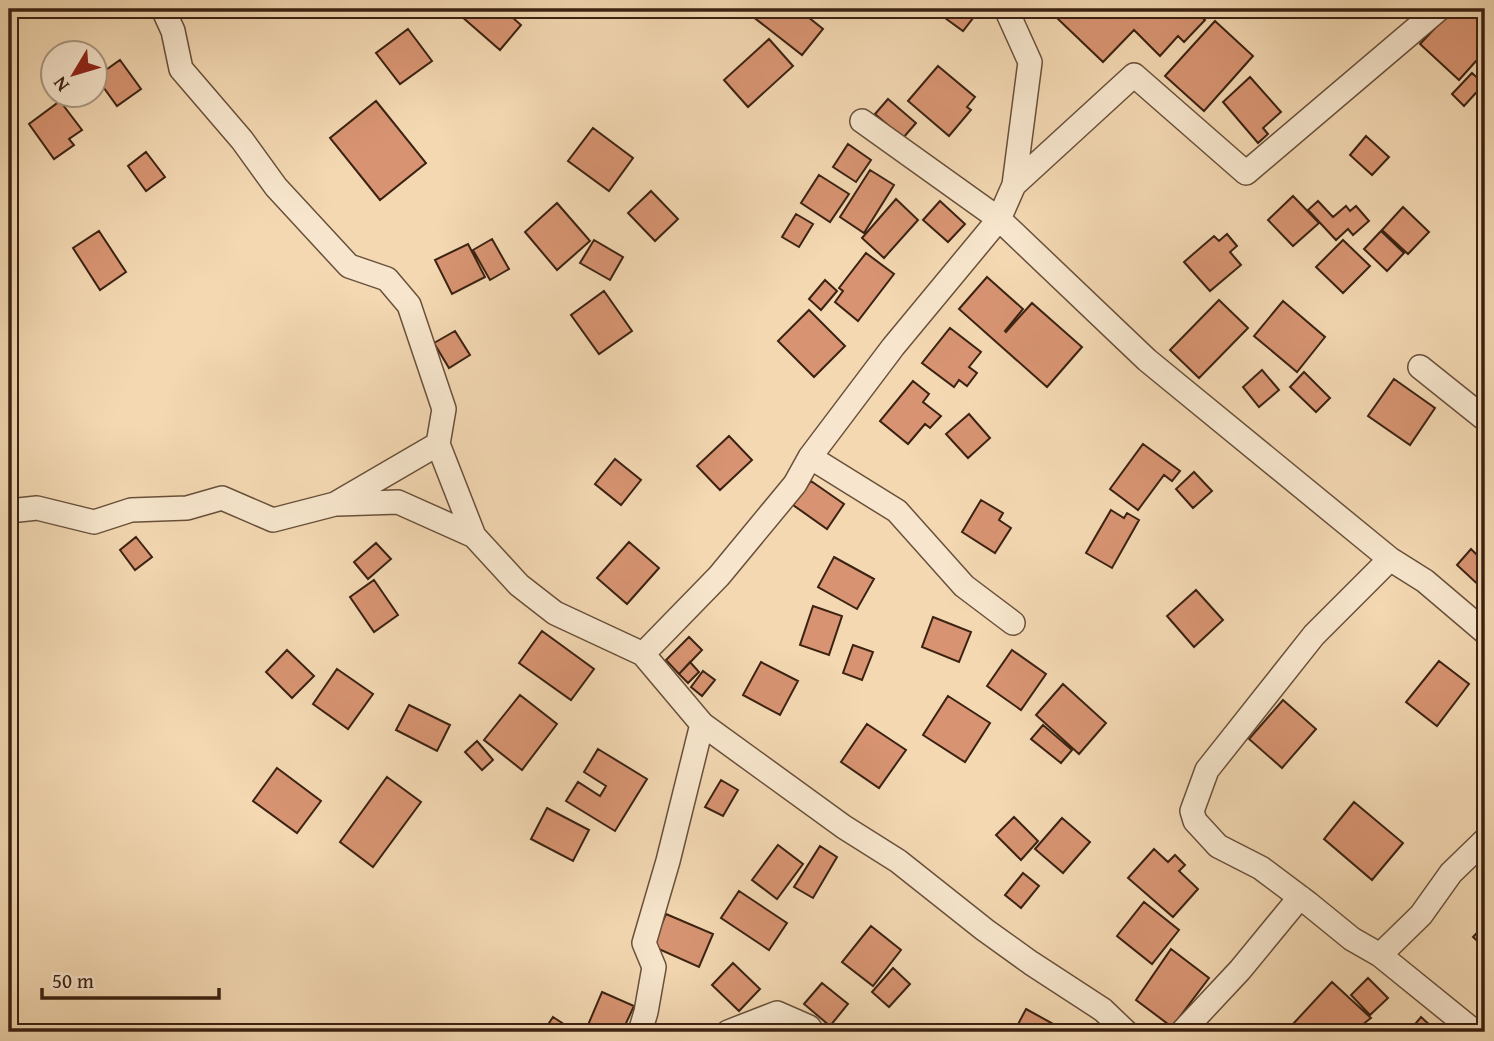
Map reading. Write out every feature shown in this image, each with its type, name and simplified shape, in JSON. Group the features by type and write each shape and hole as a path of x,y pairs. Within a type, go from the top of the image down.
{"street":[{"path":"163,9 173,31 181,69 242,140 276,187 349,266 387,279 409,304 444,409 438,444 474,536 519,585 555,613 643,654 702,724 844,827 898,861 985,930 1103,1010 1126,1032"},
{"path":"643,654 719,576 795,484 810,457 892,346 999,219 1014,185 1030,61 1006,9"},
{"path":"1014,185 1134,75 1246,173 1439,9"},
{"path":"862,121 999,219 1147,360 1390,559 1425,581 1485,632"},
{"path":"1420,368 1485,419"},
{"path":"335,504 438,444"},
{"path":"810,457 897,511 964,586 1013,623"},
{"path":"9,511 37,508 94,522 131,510 187,508 222,498 273,520 335,504 398,502 474,536"},
{"path":"1390,559 1314,635 1207,769 1192,811 1195,821 1204,833 1218,845 1261,868 1352,939 1380,954 1475,1032"},
{"path":"640,1032 654,967 644,943 668,861 702,724"},
{"path":"1380,954 1420,915 1451,873 1485,840"},
{"path":"1182,1032 1240,970 1300,897"},
{"path":"728,1032 777,1013 809,1027 812,1032"}],"building":[{"path":"453,9 503,9 521,25 500,50"},
{"path":"743,9 798,9 823,29 802,55"},
{"path":"935,9 980,9 963,31"},
{"path":"1068,9 1205,9 1199,15 1205,20 1184,42 1178,36 1160,56 1134,30 1103,62 1058,19"},
{"path":"1453,9 1466,9 1485,26 1485,51 1459,80 1420,44"},
{"path":"1215,21 1253,56 1204,111 1165,76"},
{"path":"408,29 432,61 400,84 376,53"},
{"path":"769,39 793,66 748,107 724,80"},
{"path":"120,60 141,89 117,106 108,94 108,68"},
{"path":"938,66 975,97 967,107 971,110 949,136 908,101"},
{"path":"1472,73 1484,84 1464,106 1452,94"},
{"path":"1250,77 1281,112 1263,128 1268,134 1258,143 1223,102"},
{"path":"888,99 916,123 903,138 875,114"},
{"path":"376,101 426,163 380,200 330,138"},
{"path":"51,108 65,108 82,130 69,139 74,145 54,159 29,124"},
{"path":"593,128 633,158 609,191 568,161"},
{"path":"1366,136 1389,157 1372,175 1350,155"},
{"path":"848,144 871,160 856,182 833,167"},
{"path":"146,152 165,177 146,191 128,166"},
{"path":"870,170 894,185 864,233 840,217"},
{"path":"819,175 849,194 830,222 801,203"},
{"path":"651,191 678,219 655,241 628,213"},
{"path":"1293,196 1319,223 1293,246 1268,220"},
{"path":"896,199 918,220 884,258 862,238"},
{"path":"940,201 965,224 948,242 923,220"},
{"path":"1318,201 1333,217 1346,206 1350,211 1356,206 1369,221 1353,235 1348,229 1336,240 1308,210"},
{"path":"557,203 590,241 557,270 525,232"},
{"path":"1403,207 1429,232 1408,254 1382,230"},
{"path":"796,214 813,224 799,247 782,237"},
{"path":"99,231 126,272 100,290 73,248"},
{"path":"1381,231 1404,253 1387,271 1364,249"},
{"path":"1227,234 1237,246 1230,252 1241,265 1210,291 1184,262 1214,236 1219,241"},
{"path":"492,239 509,269 490,280 473,250"},
{"path":"594,240 623,257 610,280 580,263"},
{"path":"1343,240 1370,266 1343,293 1316,267"},
{"path":"468,244 485,277 452,294 435,260"},
{"path":"866,253 894,274 858,321 835,302 843,291 839,288"},
{"path":"987,277 1023,309 1006,332 1032,303 1082,347 1047,387 959,309"},
{"path":"825,280 837,291 821,310 809,299"},
{"path":"604,291 632,331 599,354 571,315"},
{"path":"1219,300 1248,328 1199,378 1170,350"},
{"path":"1283,301 1325,337 1297,372 1254,336"},
{"path":"809,310 845,346 814,377 778,341"},
{"path":"950,328 981,352 969,367 977,373 967,386 959,380 954,387 922,363"},
{"path":"455,331 470,355 449,368 434,343"},
{"path":"1262,370 1279,390 1259,407 1243,387"},
{"path":"1304,372 1330,398 1316,412 1290,387"},
{"path":"1394,379 1435,408 1410,445 1368,416"},
{"path":"913,381 929,394 923,402 941,416 930,428 925,424 908,444 880,421"},
{"path":"969,414 990,438 968,458 946,434"},
{"path":"729,436 752,460 720,490 697,466"},
{"path":"1143,444 1180,471 1172,481 1164,475 1138,510 1110,489"},
{"path":"615,459 641,480 621,505 595,484"},
{"path":"1194,472 1212,491 1193,508 1176,489"},
{"path":"811,481 844,504 827,529 793,505"},
{"path":"981,500 1003,513 999,520 1011,528 995,553 962,532"},
{"path":"1111,510 1124,518 1127,513 1139,520 1112,568 1086,553"},
{"path":"136,537 152,557 135,570 120,550"},
{"path":"629,542 659,568 627,604 597,578"},
{"path":"376,543 391,559 368,579 354,562"},
{"path":"1471,549 1485,563 1485,591 1457,565"},
{"path":"834,557 874,579 857,609 818,587"},
{"path":"374,580 398,615 374,632 350,597"},
{"path":"1196,590 1223,620 1194,647 1167,616"},
{"path":"813,606 842,616 829,655 800,645"},
{"path":"933,617 971,632 959,662 922,647"},
{"path":"542,631 594,669 571,700 519,663"},
{"path":"689,637 702,650 679,674 666,660"},
{"path":"853,645 873,652 862,680 843,673"},
{"path":"287,650 314,676 292,698 266,672"},
{"path":"1012,650 1046,674 1021,710 987,686"},
{"path":"1439,661 1469,684 1437,726 1406,702"},
{"path":"690,662 699,672 688,683 679,674"},
{"path":"761,662 798,681 780,715 743,695"},
{"path":"337,669 373,694 348,729 313,704"},
{"path":"703,671 715,680 702,696 691,687"},
{"path":"1063,684 1106,723 1079,754 1036,715"},
{"path":"520,695 557,724 522,770 484,740"},
{"path":"948,696 990,723 965,762 923,735"},
{"path":"1283,700 1316,729 1282,768 1249,739"},
{"path":"409,705 450,725 437,751 396,730"},
{"path":"867,724 906,750 879,788 841,762"},
{"path":"1043,725 1072,750 1061,763 1031,739"},
{"path":"477,741 493,760 482,770 465,752"},
{"path":"598,749 647,779 615,831 566,801 578,782 600,796 606,786 584,772"},
{"path":"277,768 321,801 297,833 253,801"},
{"path":"387,777 421,802 373,867 340,842"},
{"path":"721,780 738,790 723,816 705,807"},
{"path":"1354,802 1403,843 1372,880 1324,839"},
{"path":"547,808 589,830 573,861 531,839"},
{"path":"1014,817 1038,841 1021,860 996,835"},
{"path":"1062,818 1090,842 1063,873 1035,849"},
{"path":"778,845 803,864 777,899 752,880"},
{"path":"820,846 837,857 813,898 794,887"},
{"path":"1154,849 1168,862 1175,855 1185,865 1179,871 1198,889 1173,917 1128,878"},
{"path":"1023,873 1039,886 1021,908 1005,895"},
{"path":"739,891 787,923 769,950 721,918"},
{"path":"1144,902 1179,930 1152,964 1117,936"},
{"path":"666,914 713,934 699,967 652,946"},
{"path":"1485,924 1485,948 1473,937"},
{"path":"871,926 901,950 873,986 842,962"},
{"path":"1171,949 1209,978 1172,1027 1136,1000"},
{"path":"733,963 760,989 739,1011 712,985"},
{"path":"893,968 910,984 889,1007 872,992"},
{"path":"1368,978 1388,998 1370,1015 1351,995"},
{"path":"1332,982 1371,1018 1353,1032 1303,1032 1293,1024"},
{"path":"822,983 848,1004 830,1026 804,1004"},
{"path":"602,992 634,1006 622,1032 585,1032"},
{"path":"1026,1009 1066,1031 1014,1032"},
{"path":"553,1017 576,1032 543,1032"},
{"path":"1421,1017 1432,1027 1427,1032 1410,1030"},
{"path":"517,1026 526,1027 530,1032 509,1032"}]}
